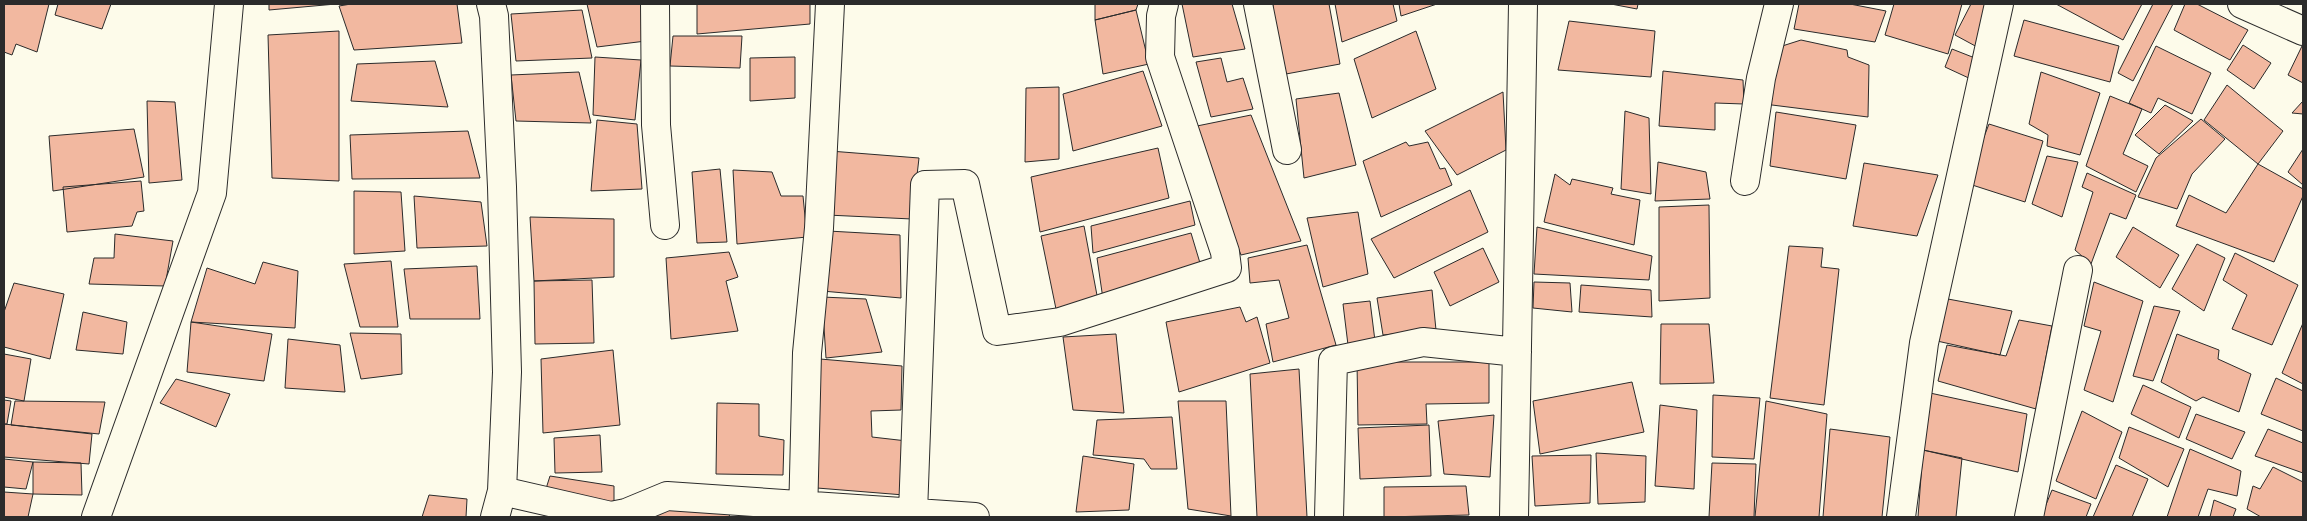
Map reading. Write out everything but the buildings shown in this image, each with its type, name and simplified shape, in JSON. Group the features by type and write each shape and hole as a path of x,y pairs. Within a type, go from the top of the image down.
{"street":[{"path":"96,517 212,193 229,4"},
{"path":"491,4 494,16 502,187 507,372 502,491 495,517"},
{"path":"655,4 656,124 665,225"},
{"path":"804,511 807,353 819,219 830,4"},
{"path":"913,513 924,185 966,184 997,330 1060,322 1227,268 1225,252 1160,57 1161,16 1164,4"},
{"path":"1258,4 1287,150"},
{"path":"1514,517 1523,4"},
{"path":"1745,181 1761,78 1779,4"},
{"path":"1901,517 1924,343 1999,4"},
{"path":"2242,4 2303,31"},
{"path":"2029,517 2078,270"},
{"path":"1329,517 1333,361 1423,342 1517,352"},
{"path":"502,491 611,516 626,513 667,496 804,511 913,513 975,517"}]}
